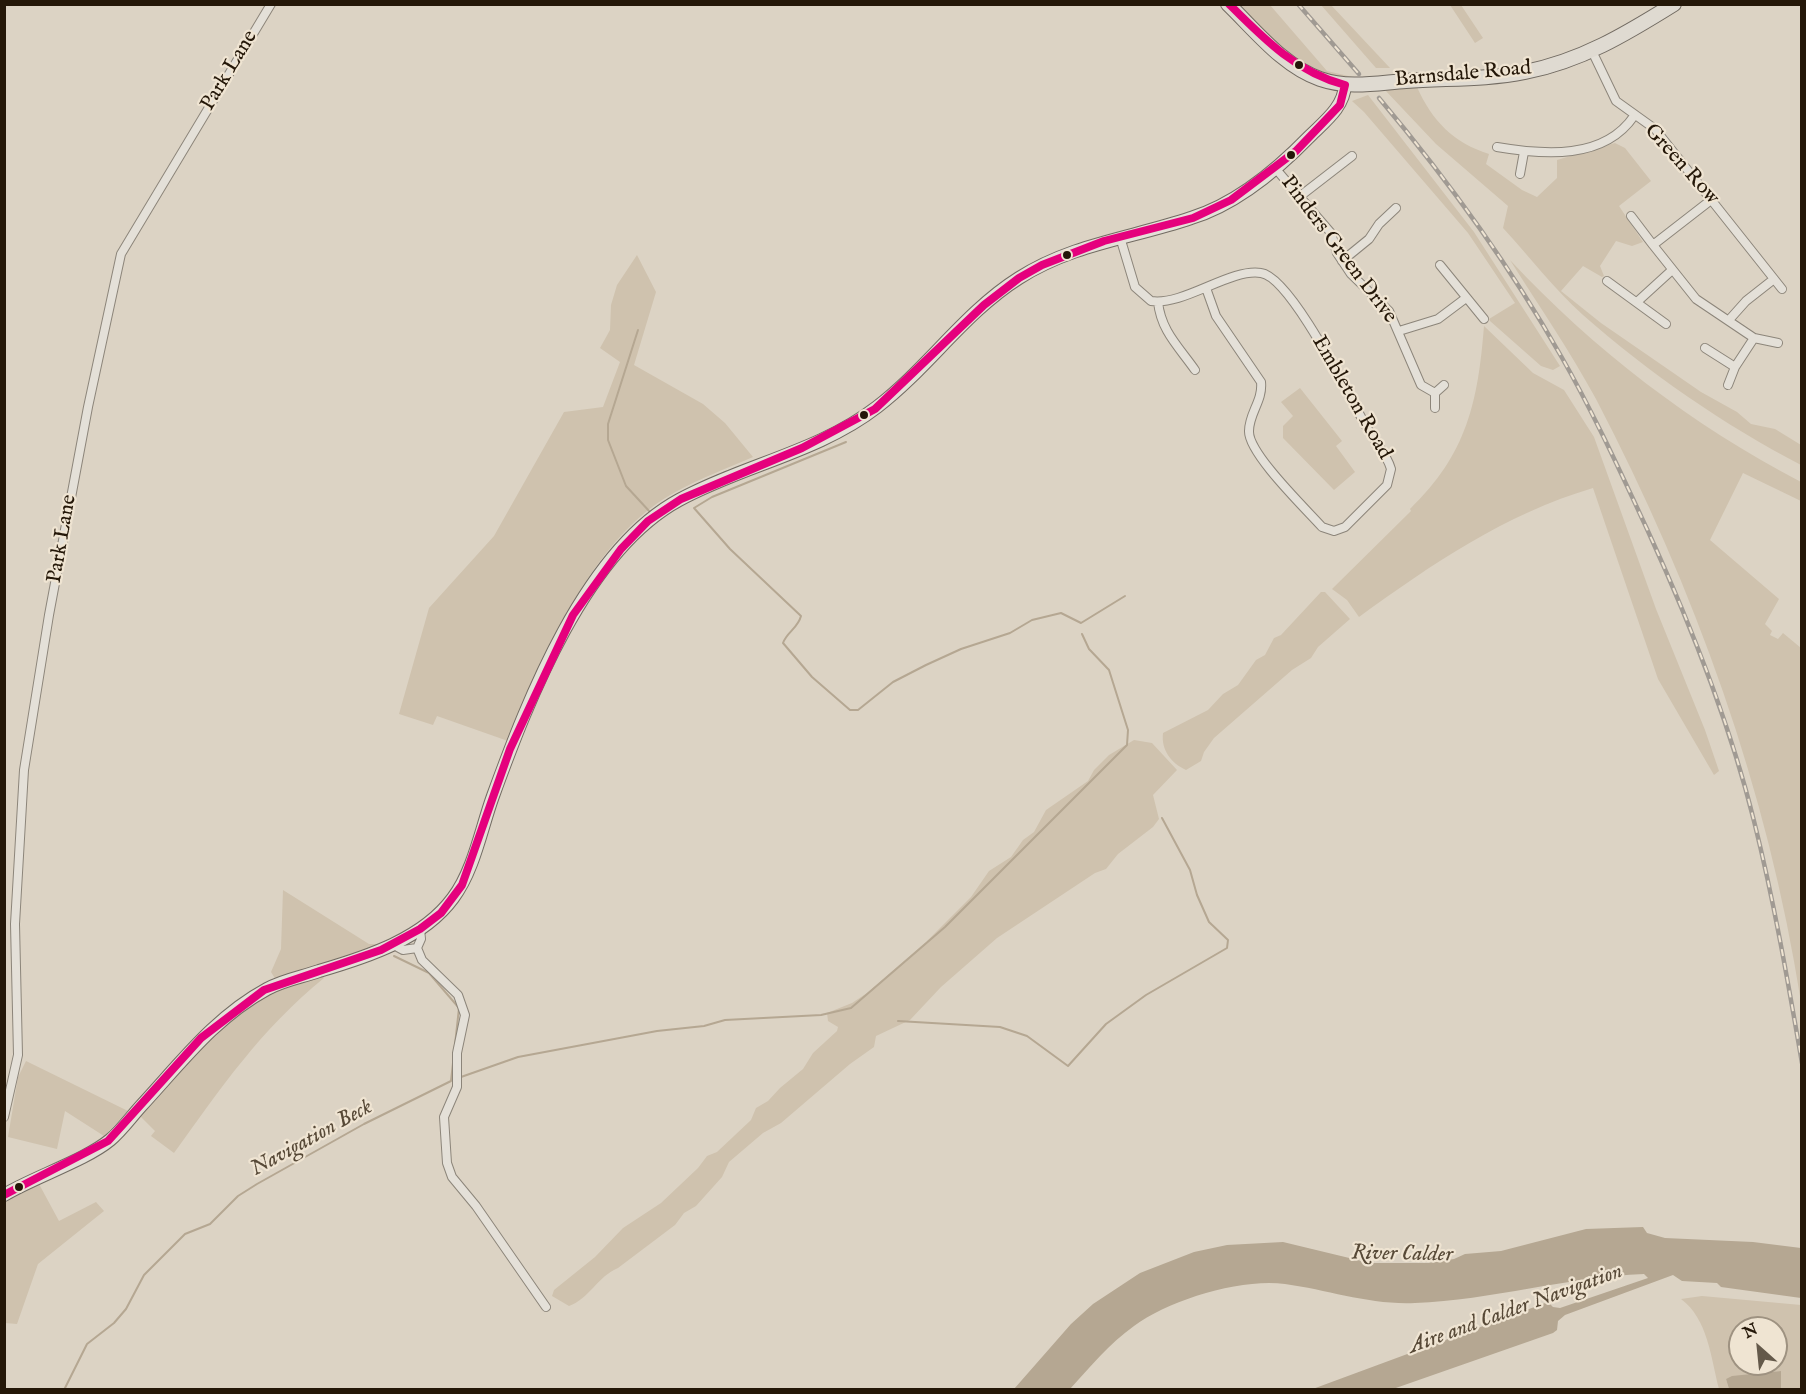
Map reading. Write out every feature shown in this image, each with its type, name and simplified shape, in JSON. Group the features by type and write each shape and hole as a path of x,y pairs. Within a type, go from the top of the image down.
{"main road":[{"name":"Barnsdale Road","path":"1228,4 1293,65 1320,79 1346,85 1505,75 1562,63 1592,51 1674,4"},
{"path":"4,1195 108,1142 201,1038 264,990 392,944 420,929 441,913 462,885 510,749 573,615 597,578 634,535 663,510 681,499 849,425 893,393 984,305 1010,284 1068,253 1210,211 1231,200 1275,168 1337,109 1344,97 1346,85"}],"street":[{"name":"Park Lane","path":"4,1117 18,1055 15,924 24,770 49,615 88,407 121,254 271,4"},
{"name":"Green Row","path":"1592,51 1616,100 1634,116 1655,129 1782,289"},
{"path":"1497,147 1556,154 1609,140 1623,131 1634,116"},
{"path":"1520,174 1524,152"},
{"path":"1299,197 1352,156"},
{"name":"Pinders Green Drive","path":"1275,168 1331,233 1342,261 1389,311 1400,331 1421,385 1435,393"},
{"path":"1653,245 1712,200"},
{"path":"1342,261 1369,239 1379,224 1396,208"},
{"path":"1631,216 1671,271 1696,298 1754,338 1778,343"},
{"path":"1119,237 1135,287 1144,297 1158,302 1160,320 1165,330 1195,370"},
{"path":"1440,264 1484,319"},
{"path":"1637,302 1671,271"},
{"name":"Embleton Road","path":"1158,302 1246,274 1262,272 1272,279 1320,342 1391,469 1388,485 1346,526 1334,531 1322,527 1252,448 1248,429 1261,394 1260,382 1216,316 1206,288"},
{"path":"1729,320 1746,301 1774,279"},
{"path":"1607,281 1666,324"},
{"path":"1400,331 1438,319 1466,298"},
{"path":"1728,385 1735,367 1754,338"},
{"path":"1705,348 1735,367"},
{"path":"1435,408 1435,393 1444,385"},
{"path":"420,929 421,939 417,948 422,960 458,995 465,1015 457,1053 457,1087 444,1117 447,1164 452,1177 476,1206 546,1307"},
{"path":"392,944 403,950 417,948"}],"shaded area":[{"path":"1239,5 1270,5 1327,71 1361,79 1342,77 1308,65 1279,44"},
{"path":"1321,5 1331,5 1390,68 1376,68"},
{"path":"1450,5 1461,5 1483,38 1475,43"},
{"path":"1417,87 1437,120 1455,137 1489,154 1486,164 1522,190 1537,197 1557,178 1557,160 1615,143 1625,148 1651,181 1619,206 1643,242 1632,246 1616,241 1600,266 1604,276 1583,266 1561,291 1601,323 1701,392 1737,412 1751,424 1775,429 1801,445 1801,465 1744,433 1688,397 1634,357 1572,305 1503,228 1508,206 1436,144 1385,90"},
{"path":"1368,95 1474,232 1560,366 1553,370 1541,366 1490,321 1489,319 1515,303 1468,233 1352,101"},
{"path":"637,255 656,292 634,365 703,404 725,423 753,457 675,492 651,508 627,529 584,584 566,615 533,680 508,741 437,716 433,725 399,714 429,608 494,536 564,412 603,407 620,362 600,348 610,330 611,305 617,285"},
{"path":"1510,260 1576,325 1646,383 1721,436 1801,482 1801,501 1743,473 1710,540 1779,599 1765,624 1772,631 1770,635 1778,639 1783,633 1801,648 1801,1002 1787,923 1748,768 1696,617 1632,471 1596,399"},
{"path":"1484,326 1533,373 1564,390 1594,437 1656,609 1705,730 1719,771 1714,775 1658,679 1593,488 1530,512 1470,542 1359,617 1347,600 1332,589 1411,511 1410,509 1445,468 1457,447 1473,403"},
{"path":"1300,388 1342,441 1336,446 1355,472 1334,490 1283,438 1283,426 1293,416 1281,402"},
{"path":"1321,592 1325,592 1350,619 1318,647 1311,658 1292,670 1214,738 1204,752 1201,761 1186,770 1176,764 1165,750 1163,733 1208,710 1223,694 1238,685 1256,660 1265,655 1274,638 1281,635"},
{"path":"1134,740 1152,743 1177,770 1153,795 1159,819 1153,827 1118,854 1106,869 1095,873 997,938 941,987 910,1020 876,1036 874,1047 729,1162 722,1177 696,1206 684,1213 675,1225 605,1276 576,1303 569,1306 552,1296 554,1290 595,1257 623,1228 661,1203 698,1168 707,1156 717,1152 751,1120 756,1108 768,1101 803,1069 813,1053 837,1031 838,1027 828,1021 827,1013 852,1003 867,993 926,942 971,897 989,871 1011,857 1023,840 1034,832 1046,810 1088,781 1094,770 1109,755"},
{"path":"283,890 369,944 380,944 361,953 276,980 271,972 281,949"},
{"path":"323,975 324,978 280,1018 261,1039 174,1153 151,1136 155,1131 140,1116 182,1065 213,1034 247,1006 266,995"},
{"path":"26,1061 128,1111 104,1136 65,1111 57,1149 8,1137 18,1077"},
{"path":"39,1184 59,1221 96,1202 104,1211 38,1264 17,1324 5,1323 5,1201"},
{"name":"River Calder","path":"1643,1227 1647,1233 1665,1238 1753,1242 1801,1248 1801,1298 1721,1287 1717,1283 1682,1281 1673,1275 1565,1315 1558,1321 1557,1330 1553,1333 1393,1389 1310,1390 1548,1302 1553,1307 1560,1308 1648,1278 1644,1274 1587,1279 1472,1298 1415,1303 1381,1302 1285,1284 1248,1284 1206,1293 1149,1316 1116,1340 1070,1389 1014,1389 1071,1324 1093,1304 1140,1273 1194,1252 1227,1245 1283,1242 1370,1263 1428,1263 1454,1259 1465,1254 1501,1251 1586,1229"},
{"path":"1702,1296 1801,1305 1801,1389 1781,1389 1781,1376 1788,1376 1788,1316 1728,1316 1728,1376 1747,1376 1726,1379 1729,1389 1719,1389 1703,1328 1690,1307 1681,1299"},
{"path":"1732,1376 1781,1376 1781,1389 1729,1389 1726,1379"}],"waterway":[{"path":"638,330 608,424 608,440 626,486 650,512"},
{"path":"846,442 712,497 694,508 730,549 801,616 783,643 812,677 850,710 858,710 893,682 961,649 1010,633 1032,620 1061,613 1081,623 1125,596"},
{"path":"461,1077 518,1057 657,1031 704,1026 725,1020 821,1015 851,1008 945,927 1127,745 1128,730 1109,670 1089,649 1082,634"},
{"path":"898,1021 1000,1027 1027,1036 1068,1066 1106,1024 1146,995 1227,948 1228,940 1209,922 1197,895 1190,870 1162,818"},
{"name":"Navigation Beck","path":"64,1390 87,1344 114,1323 126,1309 144,1275 185,1234 210,1224 238,1196 257,1184 364,1124 451,1081 459,1008 429,973 394,956"}],"railway":[{"path":"1298,4 1359,74"},
{"path":"1379,98 1476,223 1541,322 1595,420 1663,564 1707,672 1744,783 1774,911 1802,1063"}],"transit line":[{"path":"4,1195 108,1141 201,1038 264,990 381,950 420,929 441,913 462,885 510,749 573,615 621,549 648,521 681,499 802,448 875,409 984,305 1019,278 1042,265 1104,241 1193,218 1231,200 1296,151 1340,105 1345,85 1311,72 1296,63 1268,42 1229,4"}],"water label":[{"name":"Aire and Calder Navigation","path":"1516,1310"}]}
